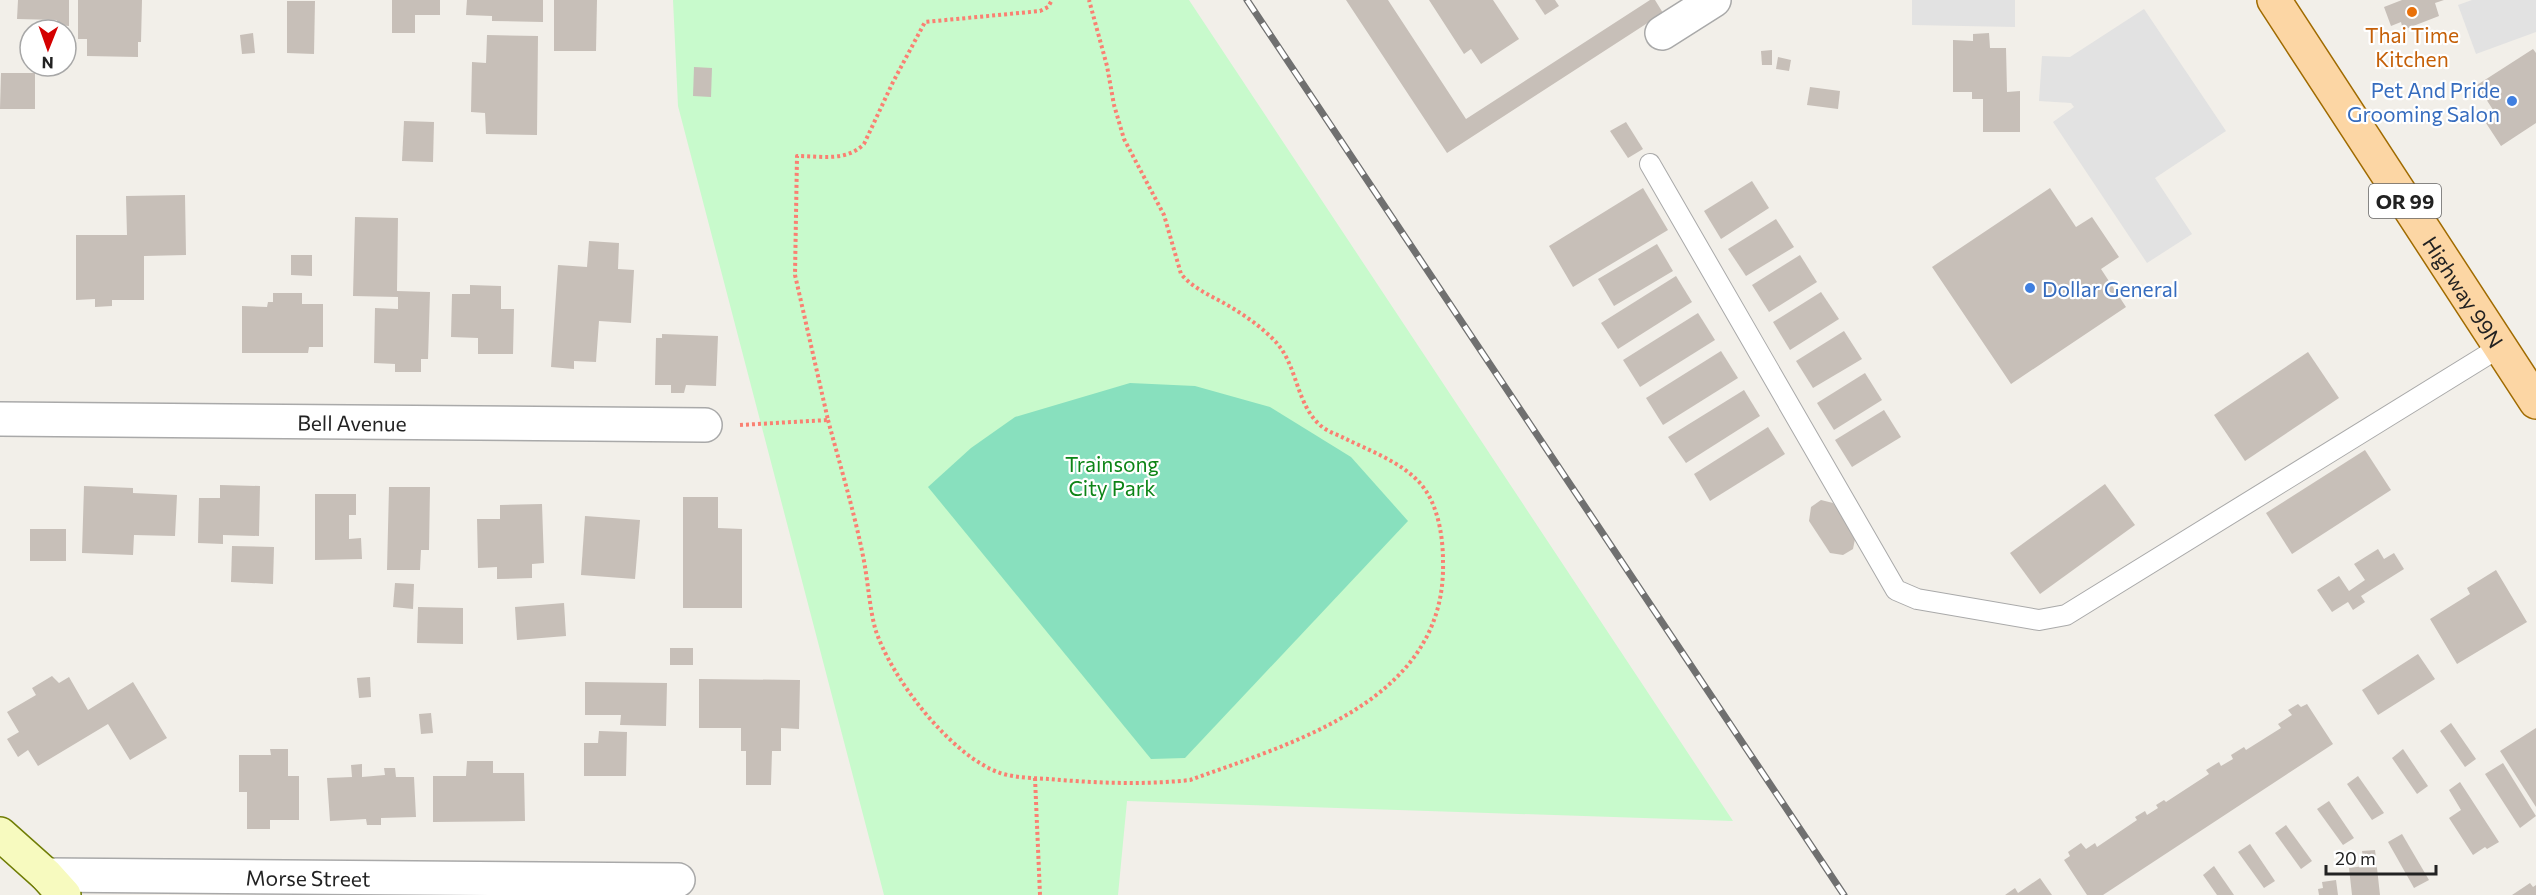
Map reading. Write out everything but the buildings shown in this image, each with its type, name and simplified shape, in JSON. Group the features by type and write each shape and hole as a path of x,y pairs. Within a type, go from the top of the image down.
{"main road":[{"name":"Highway 99N","path":"2274,0 2536,402"}],"street":[{"path":"1662,33 1714,0"},
{"name":"Bell Avenue","path":"0,419 705,425"},
{"path":"0,834 55,885"},
{"name":"Morse Street","path":"55,885 678,880"}],"lane":[{"path":"1650,164 1896,590 1917,599 2039,620 2066,615 2500,347"}],"path":[{"path":"1052,0 1048,7 1040,11 926,22 893,82 864,144 857,151 840,157 797,156 795,275 828,420 862,552 875,627 881,645 898,676 938,728 968,755 1000,773 1035,778 1172,782 1190,780 1342,720 1366,705 1409,665 1434,621 1440,602 1444,569 1438,522 1430,497 1419,482 1406,471 1321,426 1303,403 1293,370 1274,339 1250,319 1186,281 1181,274 1164,215 1124,139 1089,0"},
{"path":"705,425 828,420"},
{"path":"1035,778 1040,895"}],"green space":[{"name":"Trainsong City Park","path":"673,0 1189,0 1733,821 1127,801 1118,895 884,895 678,106"},
{"path":"1130,383 1195,386 1270,407 1351,457 1408,521 1185,758 1151,759 928,487 971,448 1015,417"}],"shaded area":[{"path":"1912,0 2015,0 2015,27 1912,25"},
{"path":"2472,0 2536,0 2536,32 2476,54 2458,5"},
{"path":"2144,9 2226,131 2155,178 2192,234 2147,263 2053,122 2074,107 2071,103 2039,101 2042,56 2070,57"}],"railway":[{"path":"1247,0 1844,895"}],"place":[{"name":"Thai Time Kitchen","path":"2412,12"},
{"name":"Pet And Pride Grooming Salon","path":"2512,101"},
{"name":"Dollar General","path":"2030,288"}]}
